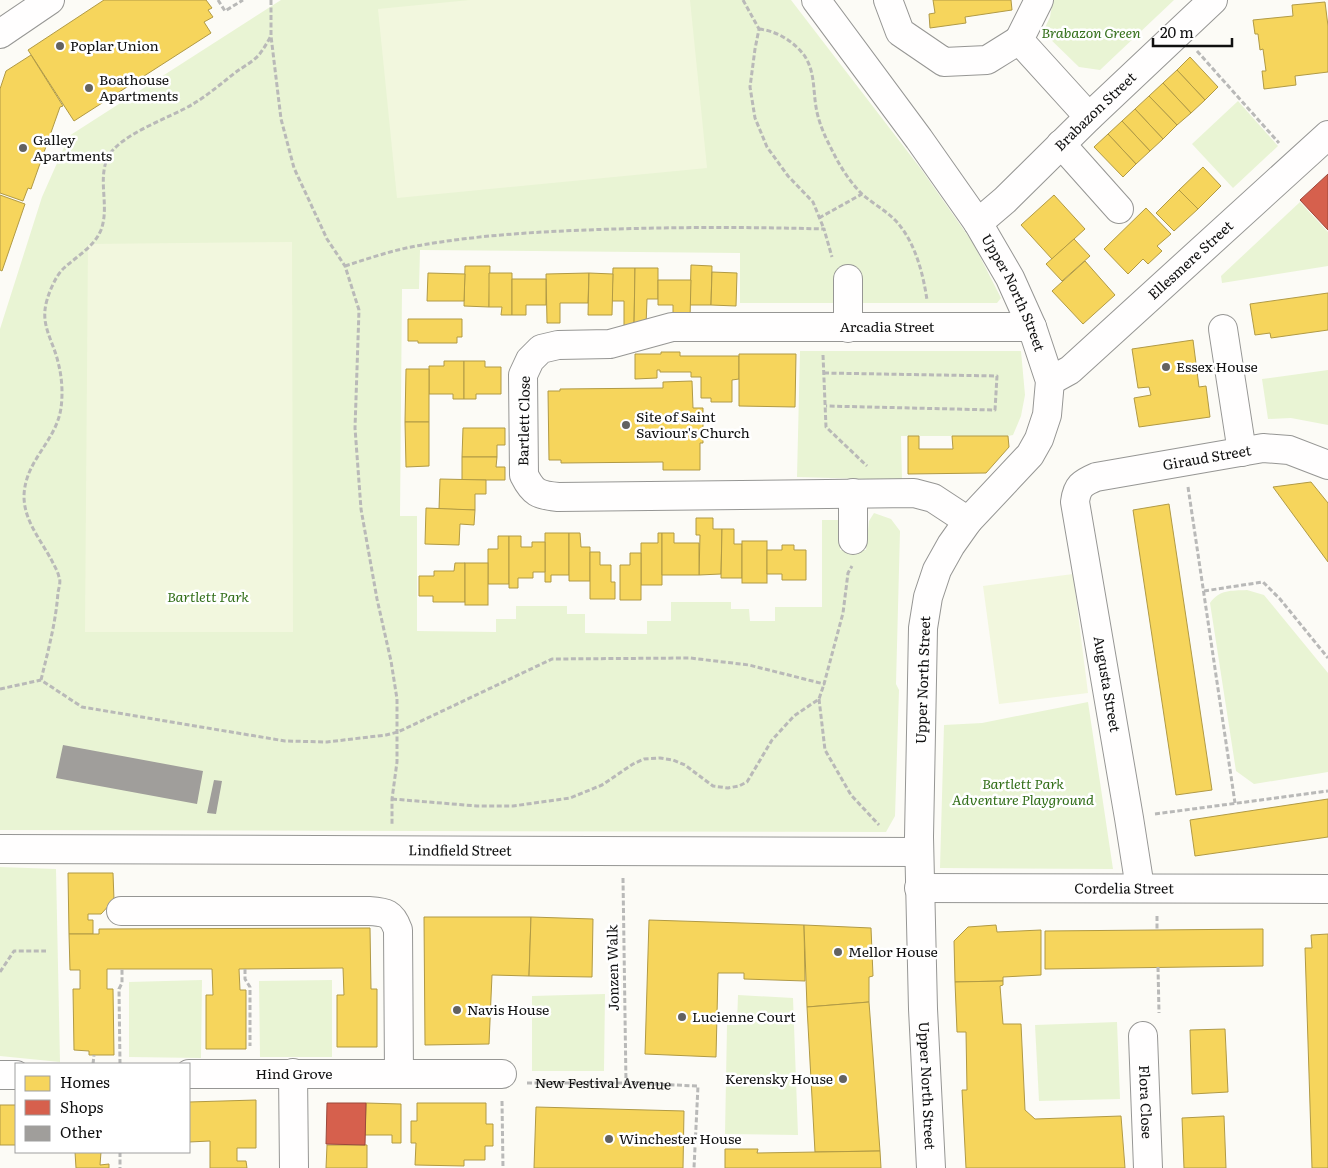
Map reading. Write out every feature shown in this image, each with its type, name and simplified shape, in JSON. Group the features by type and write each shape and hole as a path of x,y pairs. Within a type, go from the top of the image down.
{"street":[{"path":"0,34 50,0"},
{"name":"Upper North Street","path":"816,0 919,138 978,223 1010,278 1032,327 1050,381 1048,415 1039,439 1030,455 968,521 951,545 937,570 928,597 923,628 919,888 931,1168"},
{"path":"888,0 900,32 944,62 987,60 1019,40 1038,0"},
{"name":"Brabazon Street","path":"978,223 1005,200 1089,117 1213,0"},
{"path":"1019,40 1089,117"},
{"name":"Ellesmere Street","path":"1050,381 1070,370 1328,135"},
{"path":"1062,144 1119,210"},
{"path":"840,270 848,328"},
{"name":"Bartlett Close","path":"743,327 672,327 610,344 558,345 541,349 530,360 523,375 524,475 531,489 542,495 558,497 853,493"},
{"name":"Arcadia Street","path":"743,327 1032,327"},
{"path":"1223,329 1242,452"},
{"name":"Giraud Street","path":"1083,483 1096,477 1263,448 1289,450 1328,465"},
{"name":"Augusta Street","path":"1083,483 1076,492 1075,502 1140,888"},
{"path":"855,550 853,493 914,493 933,498 968,521"},
{"name":"Lindfield Street","path":"0,849 919,852"},
{"name":"Cordelia Street","path":"919,888 1328,889"},
{"path":"121,911 384,912 394,919 398,930 399,1074 502,1074"},
{"name":"Flora Close","path":"1143,1036 1148,1168"},
{"name":"Hind Grove","path":"190,1074 399,1074"},
{"path":"294,1074 294,1168"},
{"path":"0,1075 15,1075"}],"path":[{"path":"218,0 225,11 244,0"},
{"path":"271,0 271,36 280,119 294,168 327,239 345,266 359,310 355,428 361,509 397,699 398,732 392,799 393,849"},
{"path":"743,0 759,29 750,87 755,118 767,147 788,176 813,202 840,270"},
{"path":"759,29 770,31 792,42 805,57 813,75 816,108 830,146 848,178 862,194 895,220 909,239 925,285 928,327"},
{"path":"1180,32 1297,164"},
{"path":"41,680 57,611 60,577 35,535 25,510 24,494 27,476 33,461 54,430 61,410 62,393 58,361 48,336 44,317 47,296 62,270 94,242 100,230 105,205 104,170 109,156 126,139 193,104 233,75 257,57 271,36"},
{"path":"819,218 862,194"},
{"path":"345,266 390,252 422,245 483,237 567,230 680,227 824,229"},
{"path":"822,328 826,427 872,472 886,492"},
{"path":"824,373 997,376 995,410 826,406"},
{"path":"1184,462 1235,803"},
{"path":"855,550 848,573 843,613 819,698 825,750 851,794 880,825"},
{"path":"1204,591 1263,582 1280,599 1328,658"},
{"path":"0,689 41,680 82,707 286,741 327,742 398,732 552,659 690,658 749,666 824,684"},
{"path":"392,799 477,806 512,806 570,798 602,785 633,764 644,759 660,758 685,765 714,786 728,788 739,786 747,782 772,740 794,716 819,698"},
{"path":"1129,818 1328,791"},
{"name":"Jonzen Walk","path":"623,852 626,1083"},
{"path":"0,972 14,951 46,950"},
{"path":"1143,1036 1159,1035 1158,967"},
{"path":"120,1063 119,989 122,983 122,969"},
{"path":"244,969 244,979 250,987 250,1073"},
{"path":"93,1063 94,1055"},
{"path":"502,1074 503,1168"},
{"name":"New Festival Avenue","path":"502,1074 522,1083 626,1083 698,1086 694,1168"},
{"path":"120,1153 120,1168"}],"green space":[{"name":"Bartlett Park","path":"281,0 791,0 921,169 973,243 1001,298 997,303 740,303 740,253 420,250 419,289 402,289 400,516 417,516 417,631 496,632 496,619 516,619 516,606 567,606 567,614 585,614 585,633 647,634 647,621 671,621 671,602 731,602 731,609 749,609 750,621 775,621 775,607 822,607 822,520 840,520 840,550 866,550 869,521 874,513 891,519 900,531 896,684 899,690 895,816 886,832 0,830 0,329 42,197 69,136"},
{"path":"470,0 690,0 707,168 397,198 378,9"},
{"name":"Brabazon Green","path":"1053,0 1174,0 1100,70 1079,67 1043,32 1050,17"},
{"path":"1238,101 1278,146 1233,188 1192,144"},
{"path":"1300,202 1328,232 1328,266 1222,283 1221,276"},
{"path":"292,242 293,632 85,632 88,244"},
{"path":"800,351 1021,351 1025,395 1021,416 1013,435 1008,436 901,436 902,480 797,477"},
{"path":"1328,370 1328,425 1291,418 1268,419 1262,379"},
{"path":"1073,574 1088,693 999,704 983,586"},
{"path":"1247,590 1264,595 1328,673 1328,772 1254,784 1236,771 1210,603 1222,593"},
{"name":"Bartlett Park Adventure Playground","path":"1088,702 1113,869 940,868 944,725 982,723"},
{"path":"0,867 56,869 60,1062 0,1056"},
{"path":"202,980 201,1058 129,1057 129,982"},
{"path":"332,980 332,1057 260,1057 259,981"},
{"path":"605,994 604,1071 532,1071 532,996"},
{"path":"738,995 793,998 798,1135 725,1134 727,1025 737,1025"},
{"path":"1117,1022 1120,1099 1039,1101 1035,1025"}],"building: Homes":[{"name":"Boathouse Apartments","path":"104,0 206,0 212,8 208,10 213,17 204,22 211,33 74,121 28,50"},
{"path":"933,0 1011,0 1012,10 965,17 966,23 930,28 929,14 935,13"},
{"path":"1325,2 1328,26 1328,72 1295,76 1296,85 1264,89 1262,71 1266,71 1263,49 1260,50 1258,34 1255,34 1253,20 1293,16 1292,5"},
{"name":"Galley Apartments","path":"31,55 63,106 60,107 31,189 28,188 23,201 0,193 0,89 6,71"},
{"path":"1190,57 1218,87 1205,100 1177,70"},
{"path":"1177,70 1205,100 1191,113 1163,83"},
{"path":"1163,83 1191,113 1177,125 1149,96"},
{"path":"1149,96 1177,125 1163,139 1135,109"},
{"path":"1135,109 1163,139 1150,151 1122,121"},
{"path":"1122,121 1150,151 1136,164 1108,134"},
{"path":"1108,134 1136,164 1123,177 1094,147"},
{"path":"1203,167 1221,186 1198,209 1179,190"},
{"path":"1179,190 1198,209 1174,231 1156,213"},
{"path":"0,195 25,204 2,271 0,270"},
{"path":"1054,195 1085,229 1052,259 1021,225"},
{"path":"1146,208 1171,234 1157,246 1162,251 1148,264 1143,259 1128,274 1104,249"},
{"path":"1074,239 1090,256 1062,281 1046,264"},
{"path":"1085,261 1115,295 1083,324 1052,291"},
{"path":"691,265 712,266 711,305 690,305"},
{"path":"465,266 490,266 489,307 464,306"},
{"path":"613,268 635,268 634,326 624,326 624,301 612,301"},
{"path":"635,268 658,268 658,299 647,299 646,326 634,326"},
{"path":"712,272 737,273 736,306 711,305"},
{"path":"428,273 465,274 464,301 427,301"},
{"path":"489,273 512,273 512,315 501,315 502,307 489,307"},
{"path":"589,273 588,303 560,303 560,323 547,323 546,274"},
{"path":"589,273 613,274 612,315 588,315"},
{"path":"512,279 546,279 546,305 526,305 526,315 512,315"},
{"path":"658,280 691,280 690,318 673,319 673,305 658,305"},
{"path":"1328,293 1328,330 1271,338 1270,333 1255,335 1250,304"},
{"path":"408,319 462,319 462,337 457,337 457,343 418,343 418,341 408,341"},
{"name":"Essex House","path":"1193,340 1199,387 1206,386 1210,417 1139,427 1134,398 1151,395 1149,387 1138,388 1132,349"},
{"path":"661,352 680,352 680,356 739,356 739,379 732,380 732,402 711,402 711,398 701,398 701,377 691,377 691,372 660,372 660,370 657,370 657,378 635,379 635,354 661,354"},
{"path":"739,354 796,354 795,407 739,406"},
{"path":"444,361 464,361 464,399 453,399 453,394 429,394 429,366 444,366"},
{"path":"464,361 485,361 485,367 501,367 501,394 476,394 476,399 464,399"},
{"path":"406,369 429,369 429,422 405,422"},
{"name":"Site of Saint Saviour's Church","path":"692,381 693,408 703,408 703,443 700,443 700,470 663,470 663,462 561,463 561,460 549,460 548,391 560,391 560,389 663,388 663,382"},
{"path":"405,422 429,422 429,466 406,467"},
{"path":"463,428 505,428 505,445 497,445 497,457 462,457"},
{"path":"908,436 919,436 919,449 953,449 952,436 1008,436 1009,447 986,473 908,474"},
{"path":"462,457 497,457 496,467 505,467 505,480 462,480"},
{"path":"440,479 486,480 486,494 475,494 475,510 439,509"},
{"path":"1311,482 1328,503 1328,562 1273,487"},
{"path":"1169,504 1212,790 1176,795 1133,510"},
{"path":"426,508 475,510 474,525 460,524 459,545 425,544"},
{"path":"696,518 713,518 713,529 722,529 721,574 699,575 700,535 696,535"},
{"path":"722,529 734,529 734,544 742,544 742,578 721,578"},
{"path":"545,533 569,533 569,575 551,575 551,582 545,582"},
{"path":"569,533 580,533 581,547 590,547 590,581 569,581"},
{"path":"658,533 662,533 662,585 641,585 641,543 658,543"},
{"path":"662,533 674,533 674,543 699,543 699,575 662,575"},
{"path":"498,536 509,536 509,584 488,584 488,549 498,549"},
{"path":"509,536 521,536 521,547 532,547 532,542 545,542 545,572 533,572 533,578 518,578 518,588 509,588"},
{"path":"742,541 767,541 767,583 742,583"},
{"path":"782,545 794,545 794,550 806,550 806,580 782,580 782,574 767,574 767,550 782,550"},
{"path":"590,552 600,552 600,565 611,565 611,582 615,582 615,599 590,599"},
{"path":"630,553 641,553 641,600 620,600 620,565 630,565"},
{"path":"455,563 465,563 465,602 433,602 433,596 419,596 419,576 434,576 434,571 454,571"},
{"path":"465,563 488,563 488,605 465,605"},
{"path":"1328,799 1328,837 1195,856 1190,820"},
{"path":"68,873 113,873 114,900 101,914 88,914 88,920 93,920 93,934 69,934"},
{"name":"Navis House","path":"424,917 531,917 529,976 492,975 489,1044 425,1045"},
{"path":"531,917 593,919 592,977 529,976"},
{"name":"Lucienne Court","path":"649,920 804,925 805,981 744,979 744,973 718,973 716,1057 645,1054"},
{"name":"Mellor House","path":"804,925 871,928 873,976 869,977 869,1002 807,1007"},
{"path":"996,925 997,932 1041,930 1041,975 1003,977 1003,981 955,982 954,941 968,927"},
{"path":"370,928 371,989 377,989 377,1047 337,1047 337,995 344,995 343,968 239,969 240,990 246,990 246,1049 206,1049 206,995 213,995 212,969 107,969 107,989 113,989 114,1055 89,1055 89,1051 74,1050 73,989 80,989 80,970 70,970 69,934 99,934 99,929"},
{"path":"1263,929 1263,966 1045,969 1045,931"},
{"path":"1328,934 1328,1168 1312,1168 1305,948 1312,948 1311,935"},
{"path":"1003,981 1003,985 1000,986 1003,1024 1021,1024 1025,1110 1035,1119 1121,1116 1125,1168 966,1168 962,1090 967,1090 966,1032 957,1032 955,982"},
{"name":"Kerensky House","path":"869,1002 880,1151 815,1152 807,1007"},
{"path":"1225,1029 1228,1092 1192,1094 1190,1030"},
{"path":"256,1100 256,1148 237,1148 237,1161 246,1161 247,1168 210,1168 210,1141 190,1142 190,1102"},
{"path":"366,1103 401,1104 401,1143 392,1143 392,1135 365,1135"},
{"path":"417,1103 486,1103 486,1124 493,1124 493,1146 485,1146 485,1160 464,1160 464,1166 415,1165 416,1143 411,1143 411,1121 417,1121"},
{"path":"0,1105 15,1105 15,1145 0,1145"},
{"name":"Winchester House","path":"536,1107 684,1111 683,1168 534,1168"},
{"path":"1224,1116 1226,1168 1184,1168 1182,1118"},
{"path":"327,1145 367,1145 367,1168 326,1168"},
{"path":"725,1149 758,1149 757,1153 880,1151 881,1168 725,1168"},
{"path":"75,1153 101,1153 100,1165 109,1164 109,1168 76,1168"}],"building: Shops":[{"path":"1328,174 1328,230 1300,200"},
{"path":"327,1103 366,1103 365,1145 326,1144"}],"building: Other":[{"path":"63,745 203,771 197,804 56,778"},
{"path":"214,780 222,781 216,814 207,813"}],"place":[{"name":"Poplar Union","path":"60,46"},
{"name":"Boathouse Apartments","path":"89,88"},
{"name":"Galley Apartments","path":"23,148"},
{"name":"Essex House","path":"1166,367"},
{"name":"Site of Saint Saviour's Church","path":"626,425"},
{"name":"Mellor House","path":"838,952"},
{"name":"Navis House","path":"457,1010"},
{"name":"Lucienne Court","path":"682,1017"},
{"name":"Kerensky House","path":"843,1079"},
{"name":"Winchester House","path":"609,1139"}]}
